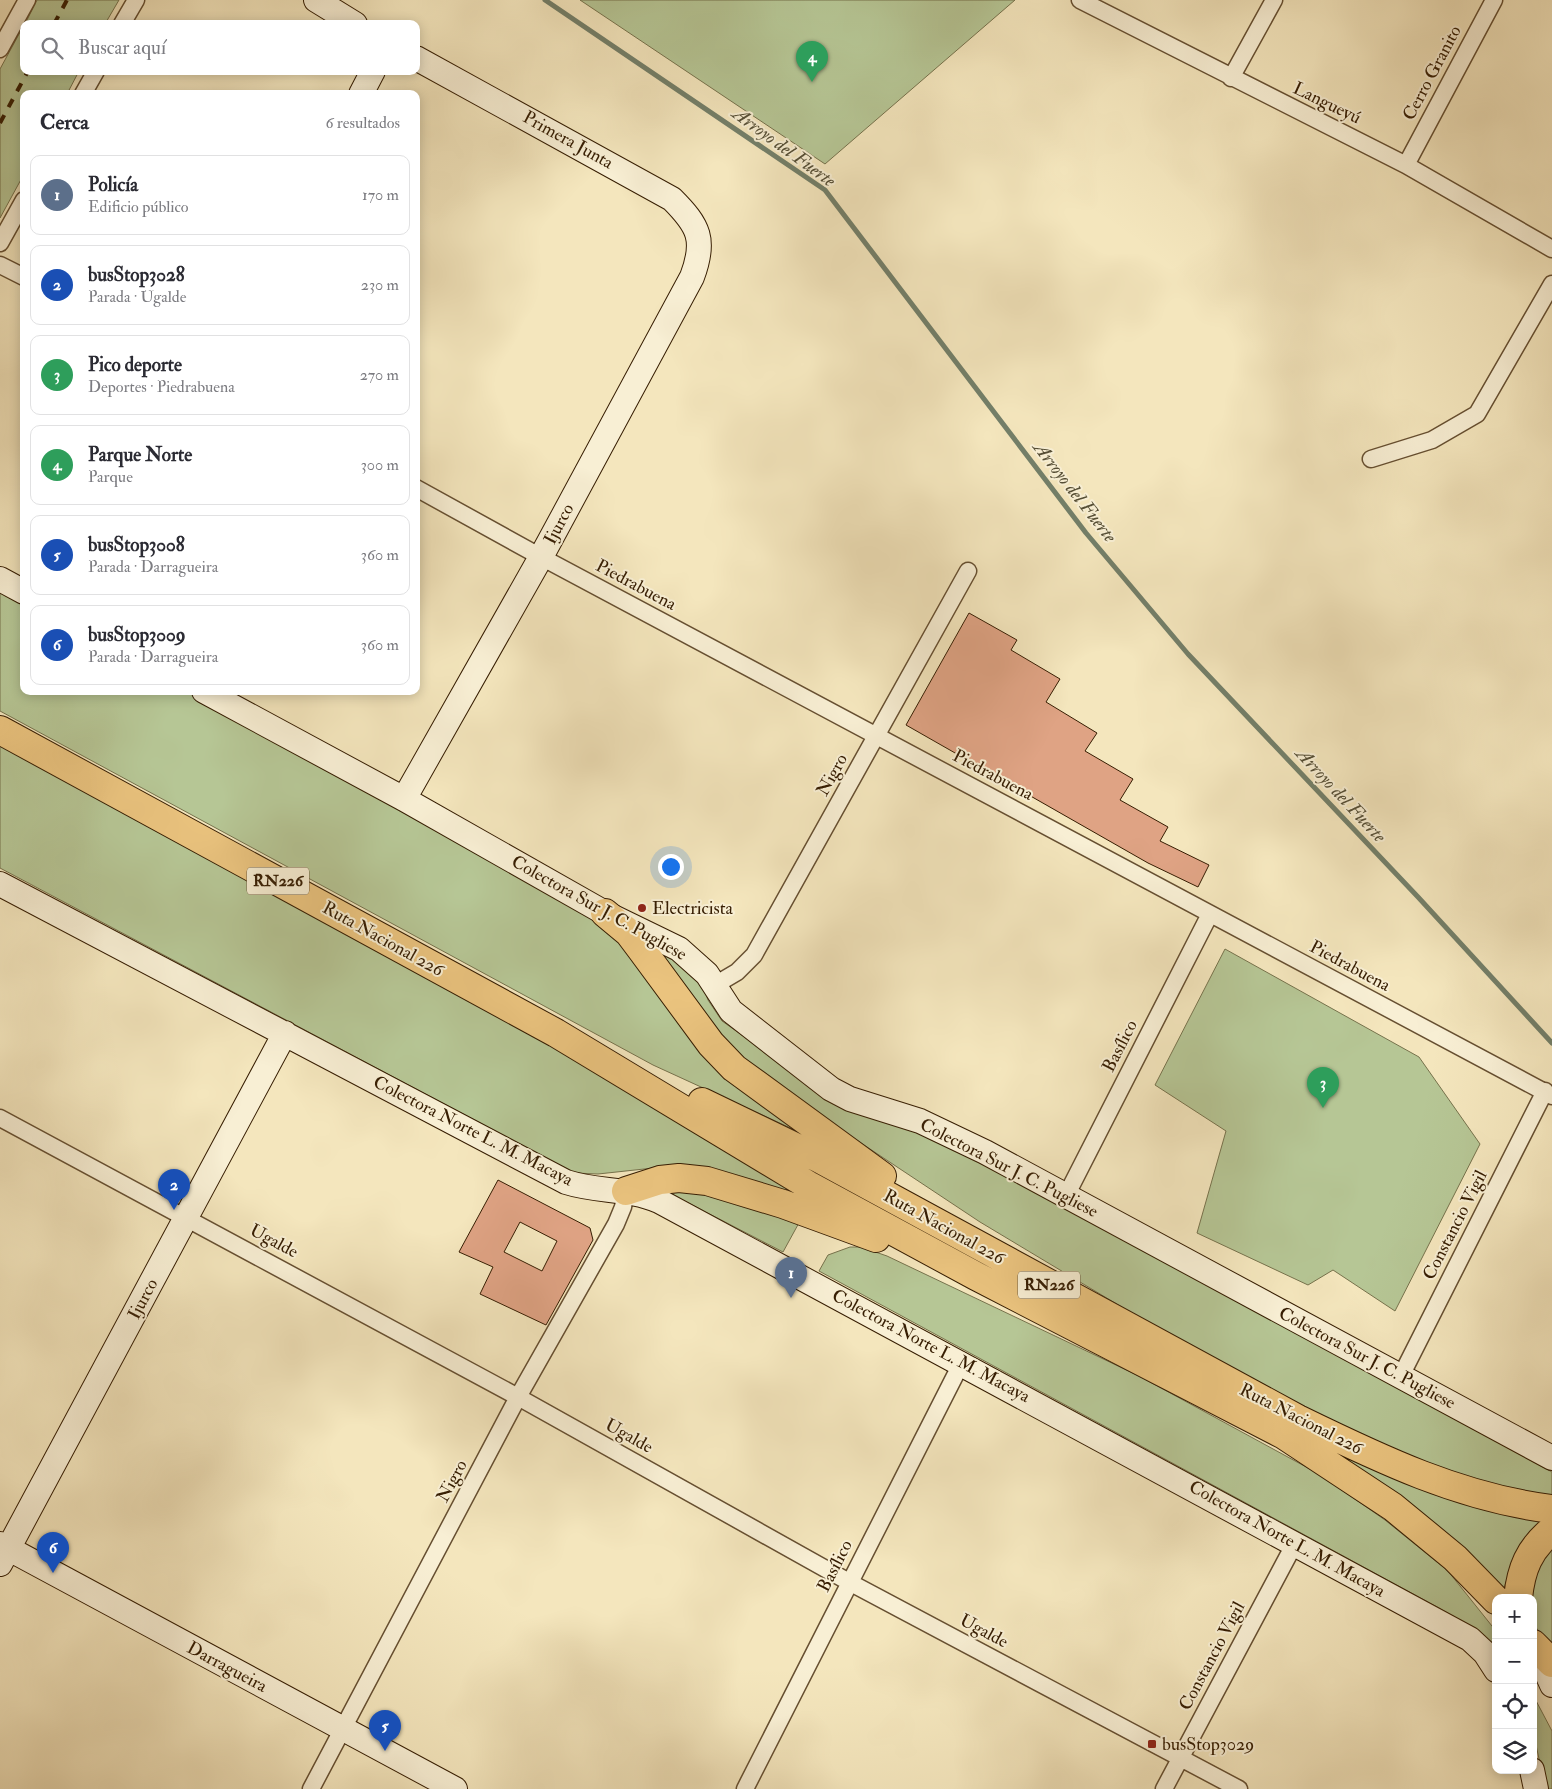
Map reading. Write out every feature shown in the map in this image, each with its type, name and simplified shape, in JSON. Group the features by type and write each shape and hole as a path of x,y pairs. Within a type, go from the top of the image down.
{"highway":[{"name":"Ruta Nacional 226","path":"0,730 556,1033 808,1185 976,1276 1284,1435 1378,1496 1427,1533 1455,1558 1492,1596"},
{"path":"605,913 637,944 710,1044 734,1068 987,1251"},
{"name":"Ruta Nacional 226","path":"556,1033 820,1158 987,1251 1298,1419 1370,1454 1430,1479 1482,1496 1552,1509"},
{"path":"626,1191 660,1180 679,1178 707,1181 809,1213 976,1276"},
{"path":"1518,1594 1520,1577 1528,1557 1540,1540 1552,1530"}],"street":[{"path":"0,49 26,0"},
{"path":"124,20 136,0"},
{"path":"316,0 349,20"},
{"name":"Langueyú","path":"1080,0 1406,165 1552,249"},
{"path":"1231,78 1274,0"},
{"name":"Cerro Granito","path":"1406,165 1494,0"},
{"name":"Primera Junta","path":"420,60 665,194 690,219 700,242"},
{"path":"85,90 94,75"},
{"path":"363,90 371,75"},
{"path":"0,243 20,207"},
{"name":"Ijurco","path":"404,800 540,557 692,277 700,255 700,242"},
{"path":"0,265 20,276"},
{"path":"1371,459 1432,440 1476,414 1552,284"},
{"name":"Piedrabuena","path":"420,490 540,557 1549,1093"},
{"name":"Nigro","path":"715,986 737,972 754,955 968,571"},
{"path":"0,579 20,590"},
{"name":"Colectora Sur J. C. Pugliese","path":"211,695 605,913 679,949 698,964 731,1011 741,1021 831,1089 850,1099 940,1130 1552,1458"},
{"name":"Colectora Norte L. M. Macaya","path":"0,884 566,1182 585,1188 644,1194 659,1200 962,1362 1470,1639 1485,1653 1492,1664"},
{"name":"Basílico","path":"1066,1196 1210,914"},
{"name":"Ijurco","path":"3,1552 187,1217 285,1033"},
{"name":"Constancio Vigil","path":"1401,1376 1549,1093"},
{"name":"Ugalde","path":"0,1118 187,1217 518,1397 849,1582 1238,1789"},
{"name":"Nigro","path":"311,1789 518,1397 616,1224 623,1207 626,1191"},
{"name":"Basílico","path":"745,1789 962,1362"},
{"name":"Constancio Vigil","path":"1164,1789 1295,1543"},
{"name":"Darragueira","path":"3,1552 344,1729 455,1789"},
{"path":"1540,1651 1552,1685"},
{"path":"1533,1774 1536,1789"}],"green space":[{"path":"37,0 119,0 107,20 27,20"},
{"path":"580,0 1015,0 825,164"},
{"path":"20,32 20,75 77,75 69,90 20,90 20,181 0,218 0,69"},
{"path":"0,586 20,597 20,695 197,695 558,894 597,920 821,1142 653,1065 0,711"},
{"path":"0,744 595,1070 841,1215 672,1166 598,1174 574,1173 0,868"},
{"path":"658,949 671,955 702,984 708,1000 722,1021 814,1086 980,1160 1552,1472 1552,1497 1503,1489 1428,1467 1265,1390 980,1222 763,1078 739,1059"},
{"path":"1225,949 1419,1057 1480,1144 1395,1311 1333,1270 1308,1285 1197,1233 1226,1131 1155,1085"},
{"path":"678,1184 800,1221 783,1252 671,1194 672,1187"},
{"path":"850,1247 861,1247 887,1256 1139,1376 1319,1474 1385,1520 1448,1571 1492,1626 1492,1651 1463,1622 1439,1608 819,1271 828,1255"},
{"path":"1292,1424 1547,1519 1513,1561 1502,1594"},
{"path":"1552,1543 1552,1649 1541,1637 1537,1628 1537,1594 1529,1594 1533,1568"},
{"path":"1537,1703 1552,1731 1552,1789 1542,1789 1541,1768 1537,1750"}],"building":[{"path":"969,613 1017,640 1011,650 1060,679 1046,702 1097,733 1085,751 1133,779 1120,800 1168,827 1160,841 1209,865 1198,887 1148,863 906,725"},
{"path":"498,1180 590,1228 593,1240 546,1325 480,1294 493,1267 459,1252","holes":["520,1222 557,1241 542,1271 504,1252"]}],"waterway":[{"name":"Arroyo del Fuerte","path":"545,0 825,190 1086,533 1188,654 1418,897 1552,1043"}],"railway":[{"path":"56,20 67,0"},
{"path":"0,123 26,75"}],"place":[{"name":"Parque Norte","path":"812,82"},
{"name":"Electricista","path":"642,908"},
{"name":"Pico deporte","path":"1323,1108"},
{"name":"busStop3028","path":"174,1210"},
{"name":"Policía","path":"791,1298"},
{"name":"busStop3009","path":"53,1573"},
{"name":"busStop3029","path":"1152,1744"},
{"name":"busStop3008","path":"385,1751"}]}
